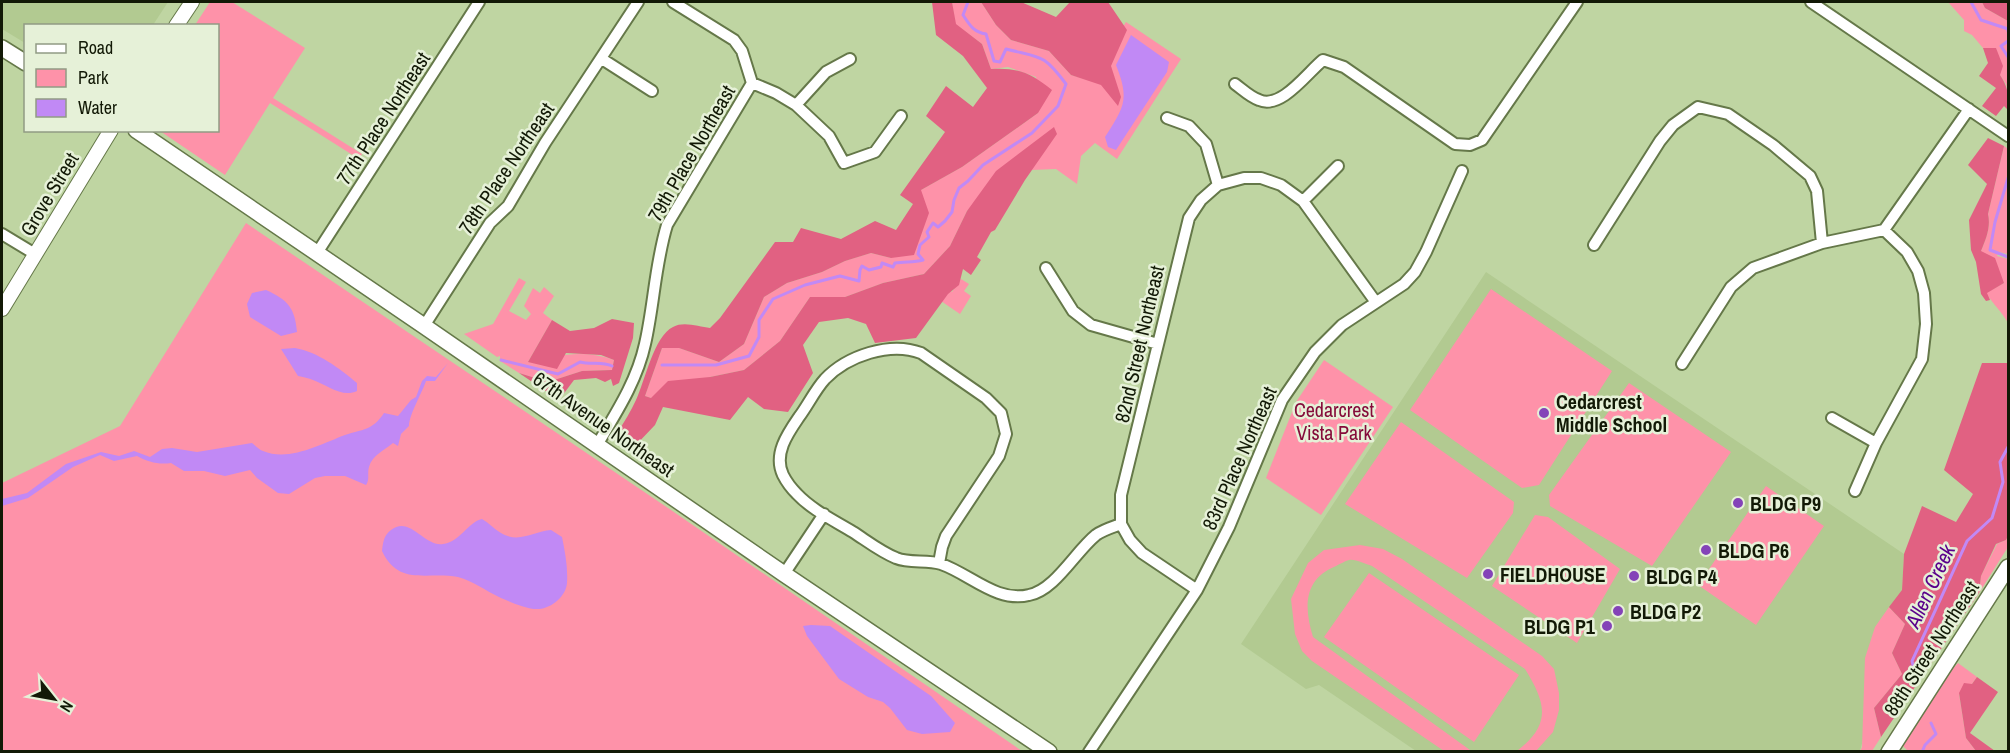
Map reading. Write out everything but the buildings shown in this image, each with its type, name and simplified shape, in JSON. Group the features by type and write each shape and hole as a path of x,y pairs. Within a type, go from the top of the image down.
{"main road":[{"path":"2,48 24,62"},
{"name":"67th Avenue Northeast","path":"139,132 784,574 1049,752"},
{"name":"88th Street Northeast","path":"1889,752 2008,567"}],"street":[{"path":"177,24 192,2"},
{"name":"77th Place Northeast","path":"317,253 479,2"},
{"name":"78th Place Northeast","path":"424,326 490,223 508,206 545,143 603,59 638,2"},
{"path":"673,2 734,40 742,51 752,83 796,105 829,136 844,163 875,153 901,116"},
{"path":"1235,84 1260,101 1275,101 1287,95 1323,60 1344,67 1455,144 1470,145 1482,140 1577,2"},
{"path":"1810,2 2008,136"},
{"path":"796,105 826,72 850,58"},
{"path":"603,59 652,91"},
{"name":"79th Place Northeast","path":"597,444 634,378 645,345 660,249 667,225 752,83"},
{"path":"1594,244 1660,141 1673,125 1698,107 1728,114 1773,145 1810,176 1818,191 1822,243"},
{"path":"1682,364 1731,287 1753,268 1822,243 1884,230 1968,109"},
{"path":"1167,118 1189,126 1206,144 1218,185 1244,178 1261,178 1281,185 1303,201 1375,301"},
{"name":"Grove Street","path":"2,309 110,132"},
{"path":"1303,201 1338,166"},
{"name":"83rd Place Northeast","path":"1089,752 1197,590 1229,527 1282,400 1314,352 1342,326 1375,301 1404,284 1414,272 1426,252 1462,171"},
{"name":"82nd Street Northeast","path":"1121,524 1121,495 1189,218 1201,200 1218,185"},
{"path":"1855,491 1876,443 1922,359 1926,324 1924,293 1918,271 1907,252 1884,230"},
{"path":"2,234 35,254"},
{"path":"1046,268 1073,311 1091,325 1158,344"},
{"path":"939,563 946,536 999,456 1006,434 1004,423 1001,413 986,398 921,353 909,348 883,348 843,365 824,381 784,439 780,462 783,475 797,494 824,514 898,559 939,563 995,592 1010,596 1038,593 1050,584 1080,549 1098,533 1121,524 1130,540 1142,553 1197,590"},
{"path":"1832,418 1876,443"},
{"path":"784,574 824,514"}],"shaded area":[{"path":"2,2 168,2 154,24 24,24 24,42 2,29"},
{"path":"932,2 952,2 956,24 982,44 991,69 1009,69 1024,73 1052,90 1038,113 962,167 921,190 929,213 914,255 891,258 871,253 787,283 764,297 744,344 719,362 679,348 662,348 645,396 651,398 668,381 710,377 744,370 780,341 810,297 845,297 883,283 924,274 950,246 967,211 996,171 1054,127 1057,134 1025,180 995,230 991,232 977,257 981,260 971,275 963,269 959,285 948,294 916,338 875,343 866,324 848,318 819,322 803,345 813,373 788,412 764,409 748,397 730,420 663,407 655,425 634,447 618,432 636,400 655,349 666,332 682,324 710,328 720,318 775,242 793,242 801,228 841,239 875,221 896,230 913,204 900,195 945,132 926,116 946,86 973,107 987,88 963,56 936,35"},
{"path":"981,2 1021,2 1056,17 1070,2 1108,2 1127,30 1111,66 1121,97 1118,106 1101,85 1071,75 1049,51 1011,40 996,25"},
{"path":"1982,2 2008,2 2008,21 1985,8"},
{"path":"1983,48 1996,48 2003,66 2000,75 2007,91 2008,110 2004,106 1996,116 1982,106 1996,88 1979,76 1988,63"},
{"path":"1988,138 2004,146 1988,214 1989,224 1981,251 1995,258 2004,283 1987,293 1990,300 1986,301 1981,294 1976,262 1971,250 1969,220 1987,184 1968,165"},
{"name":"Cedarcrest Middle School","path":"1486,272 1904,554 1902,590 1860,751 1416,751 1319,685 1306,689 1241,644"},
{"path":"612,319 634,323 633,338 619,383 613,386 611,379 605,382 596,378 574,380 559,400 519,373 548,382 582,371 612,370 614,360 601,355 566,353 557,369 528,362 552,320 570,331 594,328"},
{"path":"1982,363 2008,363 2008,536 2006,540 1996,544 1981,576 1979,593 1881,737 1874,708 1902,674 1892,653 1905,624 1889,607 1902,590 1904,554 1922,506 1956,522 1973,494 1944,470"},
{"path":"1977,677 1998,692 1970,733 1995,751 1976,751 1966,738 1959,693 1964,683 1972,684"}],"green space":[{"path":"210,2 232,2 305,48 273,98 362,154 359,159 270,103 225,175 161,132 219,132 219,24 196,24"},
{"path":"952,2 981,2 996,25 1011,40 1049,51 1071,75 1088,80 1126,22 1181,59 1117,159 1095,143 1081,156 1077,184 1056,169 1031,170 1054,128 1033,144 967,211 950,246 924,274 883,283 845,297 810,297 780,341 744,370 710,377 651,398 645,396 662,348 679,348 719,362 744,344 764,297 787,283 871,253 891,258 921,190 962,167 1038,113 1036,77 1008,67 991,69 982,44 955,24"},
{"path":"1948,2 1982,2 1985,8 2008,21 2008,92 2000,75 1996,48 1983,48 1972,35 1964,31 1964,20"},
{"path":"2004,146 2008,149 2008,254 1999,252 1997,256 2008,259 2008,323 1986,293 2004,283 1981,251 1988,233 1988,214"},
{"path":"246,223 1022,751 2,752 2,483 120,426"},
{"path":"519,278 526,282 509,311 526,320 531,314 524,306 533,288 540,293 544,287 554,296 543,313 552,320 528,362 561,355 593,355 614,360 612,370 582,371 548,382 519,373 500,361 500,356 497,357 464,334 493,324"},
{"path":"961,279 969,284 964,291 971,296 960,314 941,301 949,290 952,292"},
{"path":"1491,289 1612,371 1539,485 1522,488 1410,410"},
{"name":"Cedarcrest Vista Park","path":"1324,360 1393,407 1321,515 1266,478 1296,402"},
{"path":"1629,383 1731,452 1652,566 1550,506 1549,495"},
{"path":"1401,422 1514,502 1513,513 1467,578 1345,504"},
{"path":"1766,486 1824,526 1756,625 1698,585"},
{"path":"1535,515 1548,517 1620,569 1577,643 1492,586"},
{"path":"2008,536 2008,547 1979,593 1981,576 1997,544 2006,540"},
{"path":"1360,545 1383,549 1402,559 1542,656 1554,669 1559,693 1559,710 1553,732 1536,751 1517,751 1536,732 1542,713 1538,692 1525,669 1372,566 1349,560 1317,578 1309,595 1308,605 1313,637 1470,750 1475,751 1444,751 1312,661 1302,651 1295,634 1291,599 1308,563 1324,550"},
{"path":"1369,573 1519,675 1474,742 1324,637"},
{"path":"1889,607 1905,624 1892,653 1902,674 1874,708 1881,737 1872,751 1860,752 1865,658 1875,627"},
{"path":"1958,663 1977,677 1959,694 1966,738 1976,751 1908,751 1903,746 1948,674"}],"water":[{"path":"1131,35 1169,62 1167,72 1116,150 1108,147 1105,137 1123,103 1123,87 1116,65"},
{"path":"266,290 280,297 289,306 297,332 281,336 250,317 247,304 252,293"},
{"path":"295,348 312,353 336,366 357,383 357,391 340,392 311,379 298,376 281,349"},
{"path":"448,363 435,381 426,381 413,410 409,426 401,434 398,446 393,443 373,459 366,485 345,476 325,476 315,478 289,494 278,493 250,470 225,476 204,471 184,471 171,463 154,463 137,456 114,461 100,455 73,467 28,498 2,506 2,499 27,493 66,464 101,452 119,456 134,451 150,457 162,449 172,448 197,452 252,443 273,454 305,451 367,428 384,413 398,416 416,397 422,381 427,376 436,377"},
{"path":"482,519 508,536 520,537 551,530 562,537 567,565 567,583 558,600 539,609 519,605 458,577 406,573 389,562 382,551 387,534 398,526 411,529 436,544 443,544 454,540 472,524"},
{"path":"803,626 830,626 931,696 955,723 950,732 922,734 907,730 883,702 868,697 839,679 807,636"}],"waterway":[{"path":"662,365 716,365 749,356 759,337 759,320 773,299 805,285 840,276 859,281 862,266 869,270 881,267 882,263 893,267 895,263 923,260 918,254 920,245 929,237 927,232 933,223 938,227 952,212 959,188 983,165 1032,133 1058,106 1066,84 1052,67 1040,58 1006,49 1000,62 994,61 986,34 975,29 963,15 968,2"},
{"name":"Allen Creek","path":"1971,2 1981,20 2008,29 2008,31"},
{"name":"Allen Creek","path":"2008,41 2001,46 2008,57"},
{"name":"Allen Creek","path":"2008,178 1995,222 1990,250 2008,257"},
{"path":"501,360 558,374 580,362 612,366"},
{"name":"Allen Creek","path":"1916,678 1912,661 1967,541 1992,518 2003,482 2000,462 2008,447"},
{"name":"Allen Creek","path":"1922,752 1925,745 1936,734 1931,723"}],"place":[{"name":"Cedarcrest Middle School","path":"1544,413"},
{"name":"BLDG P9","path":"1738,503"},
{"name":"BLDG P6","path":"1706,550"},
{"name":"FIELDHOUSE","path":"1488,574"},
{"name":"BLDG P4","path":"1634,576"},
{"name":"BLDG P2","path":"1618,611"},
{"name":"BLDG P1","path":"1607,626"}]}
